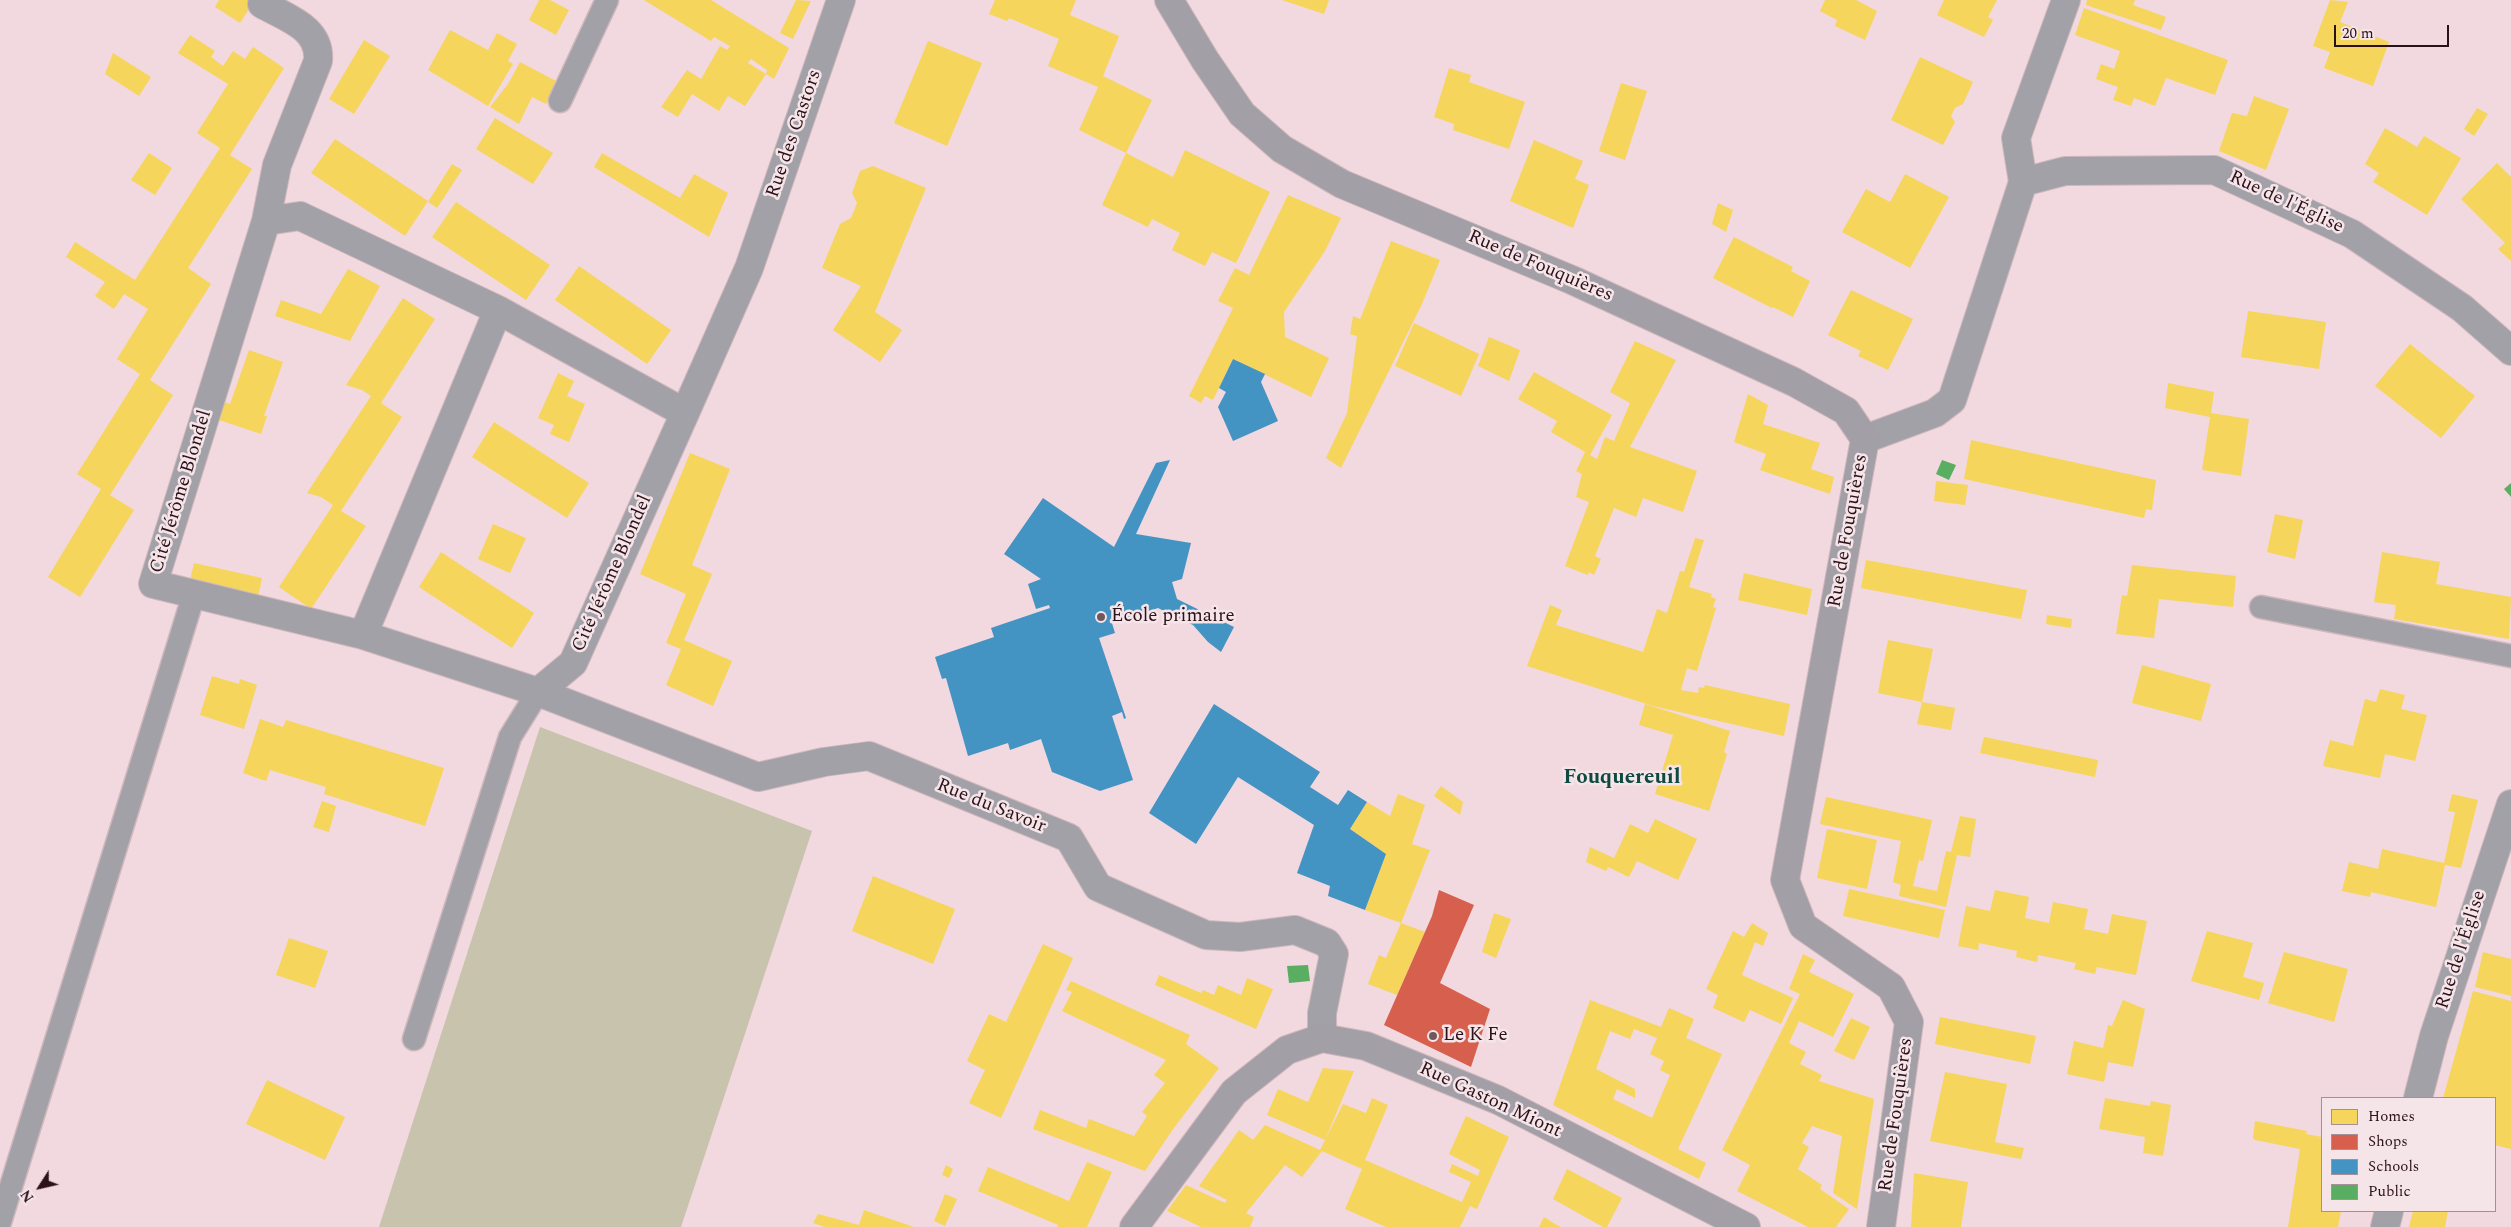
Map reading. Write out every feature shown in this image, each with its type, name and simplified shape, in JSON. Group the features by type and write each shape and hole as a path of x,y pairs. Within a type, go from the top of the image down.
{"street":[{"name":"Rue des Castors","path":"749,268 841,0"},
{"name":"Rue de Fouquières","path":"1169,0 1205,60 1242,114 1282,149 1342,184 1572,280 1794,382 1846,411 1865,439 1784,880 1803,926 1890,986 1909,1022 1881,1227"},
{"path":"1865,439 1935,413 1952,400 2024,182 2016,138 2066,0"},
{"name":"Cité Jérôme Blondel","path":"262,4 312,33 319,48 318,61 278,165 266,221 153,584 364,635 538,692 573,663 749,268"},
{"name":"Rue de l'Église","path":"2024,182 2064,171 2214,170 2352,234 2462,308 2511,351"},
{"path":"266,221 300,216 498,310 685,413"},
{"path":"364,635 498,310"},
{"name":"Rue du Savoir","path":"538,692 758,777 824,762 869,756 1069,838 1098,886 1206,935 1240,937 1295,930 1312,935 1327,942 1334,954 1322,1012 1322,1038"},
{"name":"Rue de l'Église","path":"2418,1097 2434,1036 2511,804"},
{"name":"Rue Gaston Miont","path":"1134,1227 1234,1092 1287,1050 1322,1038 1366,1046 1498,1100 1746,1227"},
{"path":"2385,1227 2389,1212"}],"lane":[{"path":"560,100 607,0"},
{"path":"0,1222 194,594"},
{"path":"2261,608 2511,656"},
{"path":"414,1039 510,737 538,692"}],"shaded area":[{"path":"540,727 812,831 681,1227 379,1227"}],"building: Homes":[{"path":"219,0 255,0 240,23 215,7"},
{"path":"539,0 550,0 569,10 556,35 529,20"},
{"path":"644,0 711,0 789,48 774,79 766,74 745,106 728,96 719,111 692,94 678,117 661,107 687,70 701,79 720,46 727,50 730,46 714,37 711,41","holes":["751,59 767,70 766,74 748,63"]},
{"path":"796,0 811,1 793,39 780,33"},
{"path":"995,0 1076,0 1070,15 1119,36 1103,76 1152,100 1126,153 1079,130 1098,87 1048,66 1059,39 1009,18 1007,21 989,14"},
{"path":"1282,0 1329,0 1324,14"},
{"path":"1825,0 1856,0 1877,11 1865,40 1835,26 1837,20 1820,11"},
{"path":"1944,0 1997,0 1988,17 1993,20 1984,37 1937,15"},
{"path":"2087,0 2135,0 2133,5 2166,17 2161,30 2086,5"},
{"path":"2330,0 2348,2 2340,22 2389,42 2373,86 2324,68 2330,52 2313,46"},
{"path":"2084,8 2228,60 2215,95 2166,78 2155,106 2134,98 2131,106 2113,100 2118,87 2096,79 2101,64 2114,69 2120,51 2075,35"},
{"path":"450,30 488,50 497,33 517,44 508,61 513,64 488,106 428,70"},
{"path":"190,35 215,51 211,57 223,66 233,51 245,59 253,47 284,68 230,155 252,169 188,268 211,284 150,380 173,395 110,495 134,510 80,597 48,577 101,489 77,474 140,374 117,359 148,309 124,294 114,309 95,296 105,282 66,257 75,242 135,280 220,148 197,133 228,84 178,53"},
{"path":"364,40 390,56 354,114 329,99"},
{"path":"928,41 982,63 947,146 894,123"},
{"path":"113,53 151,77 139,96 105,74"},
{"path":"1920,57 1973,82 1963,104 1955,108 1951,116 1955,122 1943,145 1891,120"},
{"path":"520,62 556,81 546,104 532,97 519,124 490,107 508,84"},
{"path":"1449,68 1471,75 1469,82 1525,102 1509,149 1453,130 1454,124 1434,117"},
{"path":"1621,83 1647,91 1625,160 1599,151"},
{"path":"2254,96 2289,109 2266,170 2219,151 2232,113 2247,116"},
{"path":"2477,108 2488,114 2474,136 2464,129"},
{"path":"495,118 553,153 533,184 476,149"},
{"path":"2385,128 2417,147 2424,136 2461,158 2427,215 2373,182 2379,173 2365,164"},
{"path":"335,139 428,201 405,236 311,173"},
{"path":"1534,140 1583,161 1575,179 1589,185 1573,228 1510,201"},
{"path":"1185,150 1270,192 1236,263 1212,252 1205,266 1172,250 1180,233 1152,219 1148,227 1102,205 1126,153 1173,177"},
{"path":"149,153 172,168 155,195 131,180"},
{"path":"602,153 680,198 694,174 728,193 709,237 594,167"},
{"path":"2497,163 2511,177 2511,261 2498,249 2505,243 2461,199"},
{"path":"452,164 462,170 437,208 428,202"},
{"path":"873,166 926,188 875,312 902,330 880,362 833,330 861,286 822,268 840,224 851,218 857,203 852,193 860,171"},
{"path":"1905,174 1949,197 1910,268 1842,232 1866,189 1890,202"},
{"path":"1288,195 1341,218 1325,251 1284,312 1285,337 1329,358 1311,397 1233,359 1213,400 1205,396 1201,403 1189,396 1233,308 1218,301 1235,268 1249,275"},
{"path":"456,202 550,265 526,300 432,237"},
{"path":"1718,203 1733,210 1726,232 1712,224"},
{"path":"1734,237 1793,267 1791,271 1810,281 1793,317 1713,278"},
{"path":"1391,241 1440,260 1422,304 1341,468 1326,458 1347,413 1357,336 1350,334 1353,316 1360,319"},
{"path":"579,266 671,330 647,364 555,300"},
{"path":"348,269 380,286 350,341 275,316 281,300 321,314"},
{"path":"1851,290 1913,319 1888,370 1858,356 1861,351 1828,335"},
{"path":"403,298 435,319 381,403 402,417 341,511 366,526 311,609 279,587 333,505 321,497 307,493 371,396 362,390 346,385"},
{"path":"2248,311 2326,322 2319,369 2241,357"},
{"path":"1414,323 1479,354 1461,396 1395,366"},
{"path":"1489,337 1520,350 1509,381 1478,366"},
{"path":"1635,341 1676,360 1630,447 1697,471 1683,512 1643,498 1636,517 1614,508 1595,556 1601,559 1594,575 1589,572 1588,575 1565,566 1589,502 1576,497 1582,474 1576,471 1585,452 1551,432 1557,421 1518,399 1534,372 1612,415 1590,455 1597,459 1605,437 1614,441 1630,403 1610,392"},
{"path":"2410,344 2475,396 2441,438 2375,386"},
{"path":"249,350 283,362 264,416 267,416 261,434 216,419 222,401 230,404"},
{"path":"558,373 574,381 567,396 585,404 569,442 550,434 554,425 538,418"},
{"path":"2168,383 2214,392 2211,413 2249,419 2241,476 2202,470 2210,417 2165,408"},
{"path":"1748,394 1768,405 1763,424 1820,443 1811,469 1834,477 1830,494 1760,470 1766,454 1734,442"},
{"path":"494,422 589,483 567,518 472,457"},
{"path":"1971,440 2156,480 2152,510 2146,509 2144,518 1964,479"},
{"path":"690,453 730,469 692,565 712,574 684,640 732,661 713,706 666,685 681,649 666,643 686,594 640,574"},
{"path":"1936,481 1968,485 1965,505 1934,501"},
{"path":"2275,514 2303,520 2295,559 2267,552"},
{"path":"493,524 526,538 510,573 478,559"},
{"path":"1695,538 1704,540 1689,587 1712,594 1711,597 1716,599 1713,607 1716,608 1697,671 1687,668 1681,690 1698,693 1699,687 1704,688 1705,685 1790,704 1784,736 1653,706 1527,666 1550,605 1562,610 1556,625 1643,652 1657,609 1667,613 1680,571 1684,572"},
{"path":"441,552 534,613 512,648 419,587"},
{"path":"2382,552 2440,562 2436,584 2511,597 2509,639 2394,619 2396,605 2374,602"},
{"path":"1866,560 2027,590 2021,619 1861,588"},
{"path":"194,563 262,578 256,607 188,589"},
{"path":"2132,565 2236,576 2233,607 2159,599 2154,638 2116,634 2122,595 2127,596"},
{"path":"1744,573 1812,589 1807,615 1738,600"},
{"path":"2047,615 2072,619 2071,628 2046,624"},
{"path":"1888,640 1933,649 1922,702 1878,693"},
{"path":"2142,665 2211,684 2201,721 2132,703"},
{"path":"212,676 239,684 240,679 257,685 244,729 200,715"},
{"path":"2380,689 2405,695 2401,709 2427,715 2415,761 2385,754 2380,778 2323,766 2330,740 2353,746 2365,699 2376,702"},
{"path":"1922,702 1955,708 1951,730 1917,724"},
{"path":"1645,704 1730,731 1724,752 1727,754 1709,811 1655,794 1673,735 1639,725"},
{"path":"260,719 283,727 286,720 444,768 425,826 324,794 326,787 270,770 266,781 243,773"},
{"path":"1984,737 2098,760 2095,777 1980,753"},
{"path":"1441,786 1463,802 1460,815 1434,796"},
{"path":"1398,794 1425,805 1412,844 1430,850 1401,923 1365,910 1386,854 1350,829 1367,802 1390,816"},
{"path":"2452,794 2478,800 2461,868 2445,865 2436,907 2371,892 2370,897 2342,891 2349,862 2378,869 2382,849 2444,863 2455,812 2448,811"},
{"path":"1826,797 1932,820 1923,861 1919,860 1913,886 1937,891 1946,851 1951,852 1960,816 1976,819 1970,857 1957,855 1946,907 1899,896 1901,885 1893,882 1901,841 1820,824"},
{"path":"322,801 336,806 329,832 313,827"},
{"path":"1655,819 1697,839 1678,880 1637,861 1629,877 1608,867 1606,871 1586,862 1590,847 1614,858 1630,824 1648,833"},
{"path":"1827,829 1877,840 1867,889 1817,878"},
{"path":"873,876 955,909 933,964 852,931"},
{"path":"1849,889 1945,910 1939,938 1843,916"},
{"path":"1995,890 2029,897 2025,918 2049,923 2053,902 2088,909 2084,929 2108,934 2112,914 2147,921 2136,975 2097,967 2095,974 2074,969 2076,963 2038,955 2037,962 2016,957 2017,951 1979,943 1978,950 1958,946 1966,906 1990,911"},
{"path":"1494,913 1511,919 1496,958 1482,952"},
{"path":"1401,923 1425,932 1397,995 1368,984 1379,955 1386,958"},
{"path":"1752,923 1768,933 1763,946 1755,942 1742,975 1793,998 1781,1024 1750,1010 1744,1022 1713,1008 1718,995 1706,989 1733,931 1744,937"},
{"path":"2207,931 2253,943 2243,977 2264,983 2259,1000 2191,981"},
{"path":"289,938 328,951 315,988 276,975"},
{"path":"1043,944 1073,958 1001,1118 969,1103 985,1070 967,1061 989,1014 1006,1022"},
{"path":"2284,952 2348,969 2334,1022 2268,1003"},
{"path":"2483,952 2511,959 2511,996 2475,987"},
{"path":"1803,954 1815,960 1809,972 1854,994 1833,1037 1799,1021 1789,1043 1806,1052 1800,1064 1822,1075 1819,1081 1874,1099 1857,1209 1833,1193 1842,1136 1812,1126 1802,1143 1809,1147 1798,1169 1822,1185 1820,1189 1849,1209 1836,1227 1808,1227 1737,1191 1750,1165 1722,1150 1800,994 1789,989"},
{"path":"1159,975 1201,993 1203,990 1214,995 1218,985 1241,995 1247,978 1273,989 1256,1029 1155,985"},
{"path":"1071,981 1190,1035 1186,1044 1219,1068 1171,1132 1145,1171 1033,1129 1040,1110 1086,1128 1089,1119 1134,1136 1147,1116 1142,1112 1165,1083 1154,1075 1166,1060 1062,1011 1072,992 1066,990"},
{"path":"2473,991 2511,1001 2511,1149 2496,1145 2496,1097 2443,1097"},
{"path":"1590,1000 1661,1027 1669,1008 1694,1019 1686,1038 1722,1054 1678,1149 1706,1163 1699,1179 1553,1105","holes":["1634,1029 1657,1038 1650,1054 1664,1061 1660,1070 1670,1075 1652,1118 1613,1099 1617,1089 1635,1098 1635,1089 1596,1069 1610,1031 1630,1039"]},
{"path":"2123,1000 2145,1009 2133,1067 2108,1062 2104,1082 2067,1074 2074,1041 2103,1048 2108,1025 2112,1026"},
{"path":"1940,1017 2036,1036 2030,1064 1935,1044"},
{"path":"1851,1018 1870,1027 1854,1060 1834,1051"},
{"path":"1323,1068 1354,1071 1325,1140 1267,1115 1278,1089 1308,1102"},
{"path":"1945,1072 2007,1084 1995,1142 2024,1148 2021,1159 1930,1141"},
{"path":"267,1080 345,1117 325,1160 246,1124"},
{"path":"1372,1098 1388,1105 1365,1160 1462,1202 1471,1182 1449,1172 1452,1164 1478,1176 1480,1170 1449,1154 1466,1116 1509,1137 1477,1209 1470,1206 1460,1227 1386,1227 1345,1209 1362,1169 1322,1151 1302,1177 1285,1165 1246,1213 1254,1217 1250,1227 1201,1227 1167,1211 1186,1185 1225,1203 1227,1200 1199,1186 1239,1130 1253,1140 1265,1125 1320,1150 1343,1104 1366,1113"},
{"path":"2105,1098 2150,1106 2151,1101 2171,1105 2163,1156 2143,1153 2145,1137 2099,1129"},
{"path":"2255,1121 2307,1131 2306,1134 2321,1137 2321,1212 2341,1212 2338,1227 2288,1227 2300,1149 2253,1138"},
{"path":"1087,1162 1112,1172 1087,1227 1057,1227 1058,1225 978,1191 988,1167 1069,1201"},
{"path":"946,1165 953,1169 949,1178 942,1175"},
{"path":"1567,1169 1622,1198 1607,1227 1603,1227 1553,1199"},
{"path":"1914,1173 1968,1182 1961,1227 1911,1227"},
{"path":"945,1194 957,1199 945,1226 934,1221"},
{"path":"864,1210 914,1227 825,1227 813,1223 818,1214 859,1225"},
{"path":"2413,1212 2448,1212 2445,1227 2409,1227"},
{"path":"1544,1217 1555,1224 1561,1227 1539,1227"}],"building: Shops":[{"path":"1439,890 1474,905 1440,983 1490,1009 1471,1067 1384,1025 1432,916"}],"building: Schools":[{"path":"1233,359 1265,374 1261,382 1278,421 1233,441 1218,407 1226,392 1219,388"},
{"path":"1170,460 1136,534 1191,543 1182,579 1172,582 1177,599 1234,627 1221,652 1208,642 1193,625 1158,608 1121,620 1120,617 1111,620 1115,633 1099,638 1126,718 1124,719 1122,712 1112,716 1133,780 1100,791 1052,772 1041,739 1010,750 1008,743 968,756 946,678 942,679 935,657 994,637 991,628 1050,608 1049,605 1036,609 1028,584 1041,579 1004,554 1043,498 1114,547 1156,463"},
{"path":"1214,704 1320,772 1310,787 1338,805 1348,790 1367,802 1350,829 1386,854 1365,910 1328,896 1330,886 1297,873 1314,825 1238,777 1196,844 1149,813"}],"building: Public":[{"path":"1942,460 1956,465 1949,480 1936,474"},
{"path":"2511,483 2511,497 2504,489"},
{"path":"1308,965 1310,981 1289,983 1287,966"}],"place":[{"name":"École primaire","path":"1101,617"},
{"name":"Le K Fe","path":"1433,1036"}],"district":[{"name":"Fouquereuil","path":"1622,779"}]}
